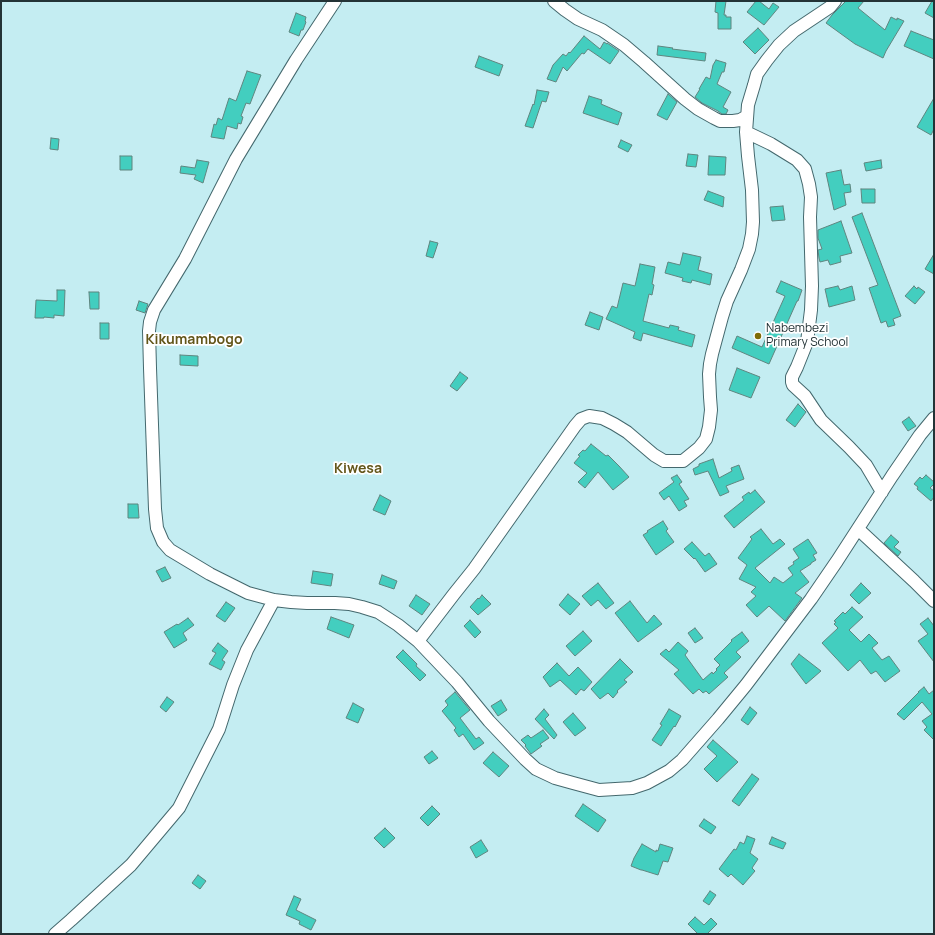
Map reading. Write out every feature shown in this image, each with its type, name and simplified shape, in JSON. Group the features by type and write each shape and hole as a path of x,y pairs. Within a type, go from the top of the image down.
{"street":[{"path":"335,1 296,60 236,159 185,259 154,310 150,322 150,368 155,510 157,528 163,542 170,550 210,574 248,592 274,600 307,603 334,603 362,607 378,612 398,625 418,641 457,682 494,727 536,769 555,778 599,790 632,788 669,771 682,760 746,685 811,599 920,435 934,418"},
{"path":"554,1 578,19 602,30 624,45 698,110 720,121 740,120 747,116"},
{"path":"418,641 474,568 581,419 589,416 602,418 614,424 627,432 654,455 664,461 673,462 683,460 699,448 706,439 711,410 709,374 712,354 722,317 749,249 754,222 746,132 748,105 757,74 779,45 794,31 830,7 835,1"},
{"path":"746,132 771,144 797,160 805,169 810,184 811,310 807,342 792,376 793,386 810,402 821,420 866,466 882,492"},
{"path":"858,529 934,601"},
{"path":"55,934 131,865 179,808 219,729 233,685 247,650 274,600"}],"building":[{"path":"716,1 726,1 724,15 726,15 726,17 731,17 731,29 718,29 718,13 715,12"},
{"path":"756,1 759,1 769,9 773,3 779,7 764,25 747,12"},
{"path":"846,1 864,1 858,8 885,30 891,17 904,21 883,58 855,44 826,23"},
{"path":"932,1 934,1 934,18 925,13"},
{"path":"296,13 306,17 306,22 299,36 289,32"},
{"path":"758,28 769,40 755,54 743,42"},
{"path":"911,31 934,40 934,59 904,46"},
{"path":"584,36 600,49 604,42 619,51 610,64 588,49 584,54 582,53 567,71 563,67 556,82 547,79 553,65 563,54 566,56 569,52 570,53"},
{"path":"658,46 706,53 705,61 657,55"},
{"path":"479,56 503,65 499,76 475,67"},
{"path":"716,60 726,63 724,72 722,72 717,84 731,92 723,107 728,110 726,114 722,114 702,103 695,97 706,77 710,79 713,65"},
{"path":"247,71 261,75 250,104 246,103 241,116 243,117 241,124 238,123 237,129 227,126 224,139 211,137 214,124 216,125 218,118 222,120 229,98 236,101"},
{"path":"537,90 549,92 546,102 542,101 533,128 525,126 533,104 534,105"},
{"path":"668,94 677,102 667,120 657,115"},
{"path":"589,96 602,100 601,104 622,113 618,125 583,113"},
{"path":"934,98 934,129 931,135 917,127"},
{"path":"51,138 59,139 58,150 50,149"},
{"path":"621,140 632,145 628,152 618,147"},
{"path":"688,154 698,155 696,167 686,166"},
{"path":"120,156 132,156 132,170 120,170"},
{"path":"709,156 726,157 725,175 708,175"},
{"path":"197,160 209,162 203,183 194,179 196,175 180,173 181,166 195,168"},
{"path":"881,160 882,168 866,171 864,163"},
{"path":"841,170 844,185 850,184 851,192 844,193 846,205 834,210 826,173"},
{"path":"861,189 875,189 875,203 862,203"},
{"path":"708,191 724,197 723,207 704,200"},
{"path":"783,206 785,220 772,221 770,207"},
{"path":"862,213 901,316 893,319 895,325 888,327 886,321 881,323 869,288 878,285 852,217"},
{"path":"841,221 852,253 840,256 841,262 830,265 828,260 820,262 818,250 822,249 818,238 818,230"},
{"path":"430,241 438,243 433,258 426,256"},
{"path":"683,253 701,257 698,270 712,274 710,285 692,280 691,283 682,281 683,278 665,273 668,262 680,265"},
{"path":"934,254 934,274 925,269"},
{"path":"640,264 655,267 652,295 649,294 643,321 669,328 670,325 679,327 678,330 695,335 692,347 643,333 641,341 633,338 635,332 606,319 612,306 617,308 623,283 635,286"},
{"path":"781,281 802,290 769,364 732,348 737,336 762,347 785,296 776,292"},
{"path":"838,286 840,290 852,286 855,300 829,307 825,289"},
{"path":"914,286 925,292 915,304 905,296"},
{"path":"57,290 65,290 64,316 54,315 54,318 35,318 36,300 57,301"},
{"path":"89,292 99,292 99,309 90,309"},
{"path":"139,301 148,304 145,313 136,310"},
{"path":"590,312 603,317 599,330 585,325"},
{"path":"100,323 109,323 109,339 100,339"},
{"path":"180,355 198,356 198,366 180,365"},
{"path":"737,368 760,377 751,398 729,390"},
{"path":"460,372 468,378 457,391 450,386"},
{"path":"798,404 806,412 795,427 786,420"},
{"path":"909,417 916,426 908,431 902,422"},
{"path":"591,444 606,456 608,455 629,477 613,490 598,472 585,488 578,482 587,473 574,463 580,456 578,455 583,450 585,451"},
{"path":"713,459 719,478 732,471 731,468 739,465 744,479 726,486 729,492 720,496 708,471 695,475 693,469 699,466 699,464"},
{"path":"677,475 682,482 679,484 689,499 684,501 687,506 679,511 669,496 664,500 659,493 674,482 671,478"},
{"path":"926,475 934,482 930,488 934,491 934,497 931,501 917,489 918,487 914,484 920,477 922,479"},
{"path":"755,490 765,502 734,528 724,516 744,500 742,497"},
{"path":"380,495 391,501 385,515 373,510"},
{"path":"128,504 138,504 139,518 128,518"},
{"path":"663,521 668,529 666,531 674,542 656,555 643,535"},
{"path":"761,529 773,544 780,539 785,544 755,568 770,583 774,577 783,583 793,575 788,568 799,558 793,549 808,539 817,553 813,555 816,560 800,571 809,582 795,593 802,598 785,621 769,606 757,617 746,605 756,596 751,592 756,587 739,579 747,565 738,558 752,539 750,537"},
{"path":"891,535 899,542 894,547 901,552 898,556 884,543"},
{"path":"692,542 705,556 709,553 717,564 705,572 695,558 694,559 684,549"},
{"path":"165,567 171,578 162,582 156,571"},
{"path":"313,571 333,574 331,586 311,583"},
{"path":"382,575 397,581 394,589 379,584"},
{"path":"598,583 614,603 606,609 598,600 591,606 582,596"},
{"path":"861,583 871,593 859,604 850,595"},
{"path":"568,594 580,604 570,615 559,605"},
{"path":"416,595 430,604 422,615 409,606"},
{"path":"482,595 491,604 478,615 470,607"},
{"path":"630,601 647,623 654,615 662,624 638,642 615,613"},
{"path":"226,602 235,608 225,622 216,616"},
{"path":"852,607 863,617 849,630 861,642 869,634 878,643 872,648 882,660 889,656 900,671 885,682 876,671 871,674 860,660 848,671 822,643 838,628 834,624 836,622 834,621 843,612 845,614"},
{"path":"331,617 354,625 349,638 327,629"},
{"path":"188,618 194,625 183,633 187,640 174,648 164,632"},
{"path":"928,618 934,626 934,662 918,641 928,634 920,624"},
{"path":"470,620 481,632 475,638 464,626"},
{"path":"695,628 703,638 695,643 688,633"},
{"path":"583,631 592,641 575,656 566,646"},
{"path":"742,632 749,641 736,652 741,657 724,673 728,677 709,694 706,691 703,693 699,689 693,694 674,674 679,670 660,654 666,649 669,652 678,642 688,651 685,655 703,680 712,672 713,674 720,665 714,659 732,641 731,640"},
{"path":"218,643 228,651 222,660 225,662 221,670 209,664 216,653 212,651"},
{"path":"403,650 417,664 416,666 426,675 420,681 396,657"},
{"path":"799,654 821,671 806,684 791,664"},
{"path":"620,659 633,672 624,680 627,682 617,691 618,692 613,698 608,693 600,699 591,689"},
{"path":"557,663 569,676 578,667 592,682 584,691 581,689 576,695 560,680 550,687 543,677"},
{"path":"924,687 929,694 934,690 934,740 924,730 927,727 922,721 932,714 922,702 904,720 897,714"},
{"path":"455,692 470,710 460,718 476,739 479,737 484,743 474,750 463,734 459,737 454,730 456,728 442,711 448,705 445,701"},
{"path":"167,697 174,702 166,712 160,707"},
{"path":"501,700 507,710 498,716 491,706"},
{"path":"353,703 364,709 358,723 346,718"},
{"path":"750,707 757,713 748,725 741,720"},
{"path":"544,709 549,715 545,719 557,735 554,739 535,719"},
{"path":"669,709 681,716 661,746 652,740 662,725 660,724"},
{"path":"573,713 586,728 575,736 563,722"},
{"path":"543,730 549,738 540,744 542,746 531,754 521,740 528,735 531,738"},
{"path":"713,740 738,762 717,782 704,769 717,756 707,747"},
{"path":"432,751 438,758 429,764 424,757"},
{"path":"493,752 509,766 499,777 483,763"},
{"path":"752,774 759,779 739,806 732,801"},
{"path":"583,804 606,820 598,832 575,816"},
{"path":"432,806 440,814 428,826 420,818"},
{"path":"704,819 716,827 711,834 699,826"},
{"path":"385,828 395,838 384,848 374,838"},
{"path":"747,836 755,839 750,853 758,859 752,868 755,871 743,885 731,874 728,877 719,869 734,849 736,850 740,842 744,844"},
{"path":"772,837 786,843 783,849 769,844"},
{"path":"481,840 488,851 476,858 470,847"},
{"path":"642,844 656,852 656,850 658,851 660,844 673,848 668,862 663,861 658,875 631,866"},
{"path":"198,875 206,881 200,889 192,883"},
{"path":"710,891 716,895 709,905 703,901"},
{"path":"294,896 301,899 296,910 316,920 311,930 299,924 300,921 286,915"},
{"path":"695,917 704,925 711,918 717,924 707,934 698,934 688,924"}],"place":[{"name":"Nabembezi Primary School","path":"758,336"}],"district":[{"name":"Kikumambogo","path":"194,340"},
{"name":"Kiwesa","path":"358,469"}]}
